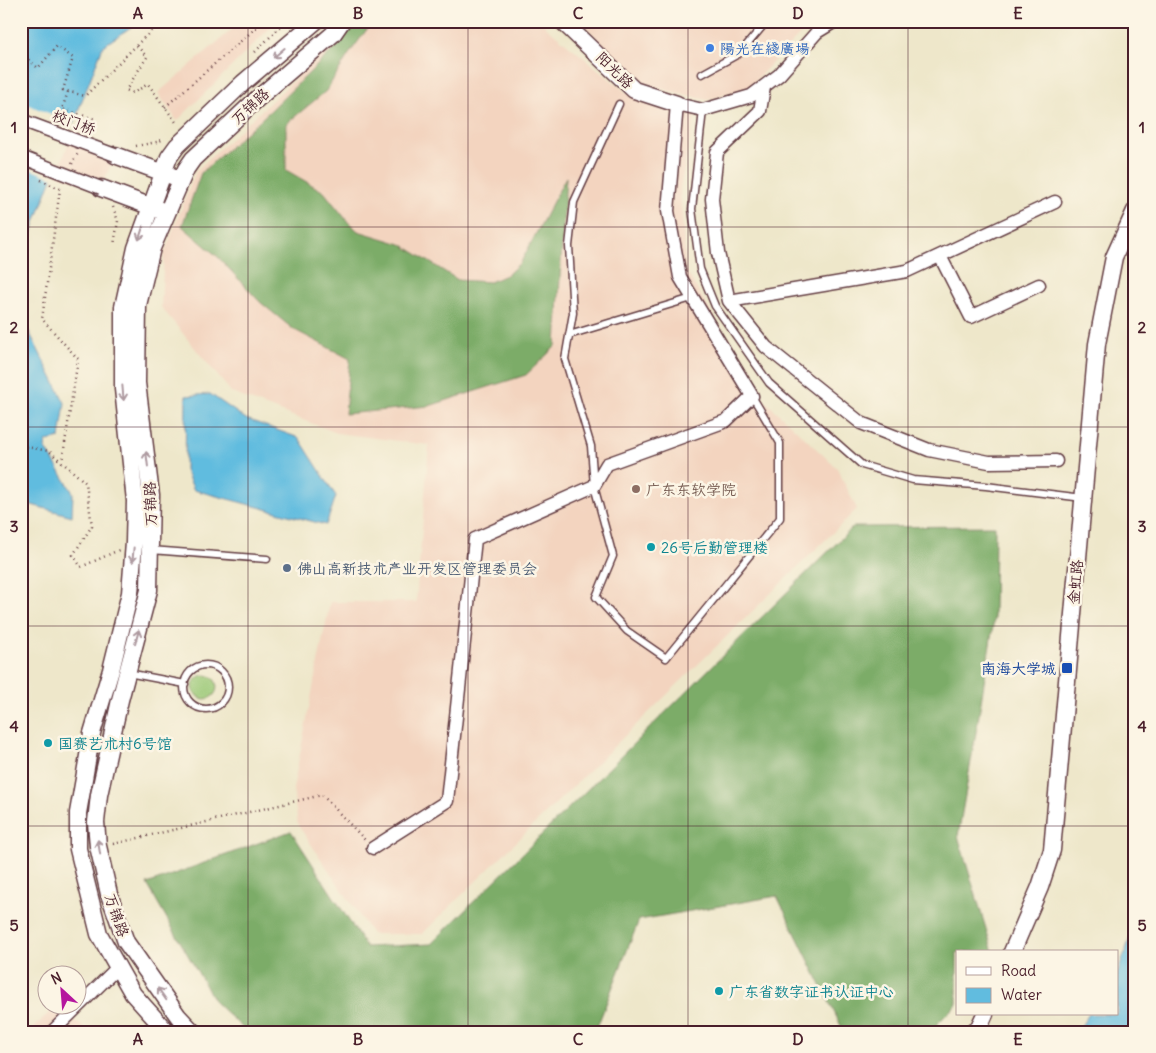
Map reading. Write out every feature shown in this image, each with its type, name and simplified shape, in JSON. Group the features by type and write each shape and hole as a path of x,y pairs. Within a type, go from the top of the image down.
{"street":[{"name":"万锦路","path":"193,1032 178,1016 126,942 109,894 98,846 96,822 130,593 134,543 135,501 123,389 123,306 136,248 169,157 243,83 316,21"},
{"name":"万锦路","path":"168,1032 133,994 99,934 78,849 78,813 92,733 119,671 149,590 151,495 137,383 138,305 152,248 181,179 193,159 257,99 333,34 342,21"},
{"name":"阳光路","path":"562,21 634,90 677,104"},
{"path":"373,848 447,801 475,539 594,486 607,464 726,421 752,396 680,277 668,211 677,104 703,110 751,96 779,75 817,32 835,21"},
{"path":"764,87 760,112 717,152 712,199 718,253 729,301 766,347 861,423 928,450 990,462 1056,461"},
{"name":"校门桥","path":"21,120 115,155"},
{"path":"115,155 181,179"},
{"path":"21,157 105,195 167,212"},
{"path":"729,301 907,271 1055,202"},
{"name":"金虹路","path":"1013,950 1040,887 1052,850 1097,344 1114,257 1135,211"},
{"path":"940,256 971,317 1039,285"},
{"path":"52,1032 118,966"},
{"path":"973,1032 979,1027 984,1016"}],"lane":[{"path":"702,74 740,53 767,21"},
{"path":"619,104 574,202 569,246 573,313 565,359 591,446 594,486 613,556 596,597 627,632 666,658 780,518 780,442 752,396"},
{"path":"703,110 692,209 700,269 715,306 769,384 862,465 913,480 986,486 1083,498"},
{"path":"569,335 692,298"},
{"path":"150,550 267,559"},
{"path":"207,665 214,667 225,675 228,688 222,702 217,706 202,708 195,706 190,701 186,695 185,684 189,674 194,669 207,665"},
{"path":"119,671 185,684"}],"path":[{"path":"21,53 38,68 57,46 73,58 63,90 85,96 161,21"},
{"path":"165,107 264,21"},
{"path":"137,46 147,57 126,90 133,93 148,84 187,138"},
{"path":"34,176 60,189 42,320 78,359 62,462"},
{"path":"105,195 118,221 114,245"},
{"path":"21,446 49,451 86,483 92,526 73,555 81,568 134,543"},
{"path":"107,845 322,795 373,848"}],"shaded area":[{"path":"242,21 277,21 177,121 158,93"},
{"name":"广东东软学院","path":"352,21 539,21 627,93 695,116 680,188 686,271 763,399 837,468 857,509 422,934 372,934 298,825 293,789 330,602 416,602 429,445 337,433 232,393 161,307 164,254 196,171 335,42"},
{"path":"581,21 817,21 807,27 748,88 707,100 637,83"},
{"path":"21,105 115,155 101,188 21,164"},
{"path":"46,1016 68,1016 90,1032 29,1032"}],"green space":[{"path":"356,21 373,21 349,54 326,91 286,124 286,170 324,192 349,223 358,231 401,244 458,280 490,282 508,274 521,262 566,177 556,346 526,375 429,406 345,414 350,359 293,329 260,302 218,257 182,226 201,173 270,111 339,44"},
{"path":"995,526 994,619 958,836 992,950 956,950 956,1005 929,1032 844,1032 777,896 639,920 595,1032 247,1032 215,1002 147,884 291,831 366,947 431,944 853,527"},
{"path":"205,675 213,679 217,687 213,695 205,699 197,695 193,687 197,679"}],"water":[{"path":"25,21 140,21 103,46 34,225 21,288 21,27"},
{"path":"21,316 65,403 60,438 47,441 45,447 73,493 72,516 21,502"},
{"path":"210,394 246,419 299,438 336,496 326,525 194,490 185,470 186,396"},
{"path":"1135,923 1135,1032 1077,1032 1088,1016 1118,1016 1118,972"}],"pier":[{"path":"21,102 76,124 55,179 21,166"}],"place":[{"name":"陽光在綫廣場","path":"710,48"},
{"name":"广东东软学院","path":"636,489"},
{"name":"26号后勤管理楼","path":"651,547"},
{"name":"佛山高新技术产业开发区管理委员会","path":"287,568"},
{"name":"南海大学城","path":"1067,668"},
{"name":"国赛艺术村6号馆","path":"48,743"},
{"name":"广东省数字证书认证中心","path":"719,991"}]}
